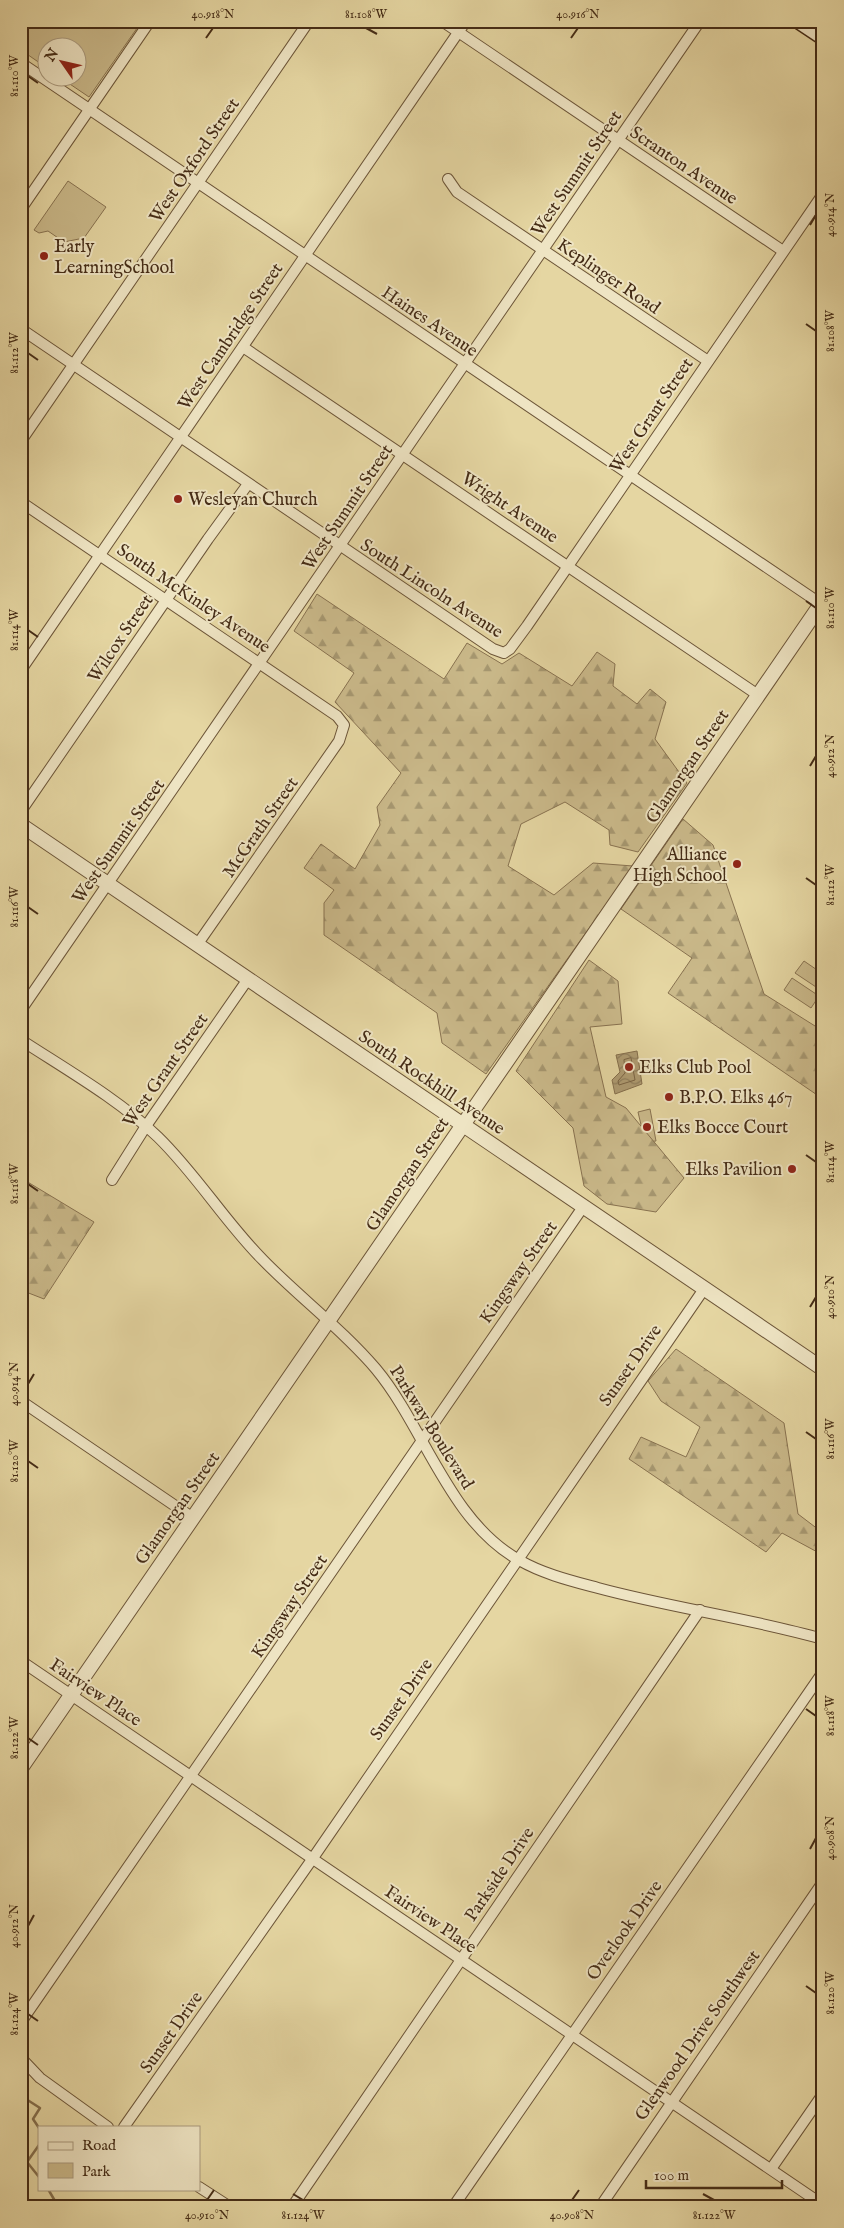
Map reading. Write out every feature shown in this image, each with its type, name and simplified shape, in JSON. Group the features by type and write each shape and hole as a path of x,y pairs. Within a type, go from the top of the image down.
{"main road":[{"path":"799,21 823,37"}],"street":[{"path":"21,209 150,21"},
{"name":"West Oxford Street","path":"21,441 310,21"},
{"name":"Scranton Avenue","path":"442,21 784,251"},
{"name":"West Cambridge Street","path":"21,670 466,21"},
{"name":"West Summit Street","path":"21,1010 700,21"},
{"name":"Haines Avenue","path":"21,63 465,364 822,602"},
{"name":"Keplinger Road","path":"448,178 457,192 708,361"},
{"name":"West Grant Street","path":"504,653 510,649 527,626 823,194"},
{"name":"South Lincoln Avenue","path":"21,329 493,649 504,653"},
{"name":"Wright Avenue","path":"242,347 758,695"},
{"name":"Wilcox Street","path":"21,811 166,599 248,484"},
{"name":"South McKinley Avenue","path":"21,502 338,716 344,725"},
{"name":"Glamorgan Street","path":"21,1768 330,1321 822,602"},
{"name":"McGrath Street","path":"198,945 340,740 344,725"},
{"name":"South Rockhill Avenue","path":"21,825 823,1369"},
{"name":"West Grant Street","path":"112,1180 146,1126 248,979"},
{"name":"Parkway Boulevard","path":"21,1040 146,1126 187,1168 258,1254 303,1299 330,1321 377,1370 396,1396 438,1471 471,1517 498,1544 518,1560 584,1584 649,1601 700,1610 823,1639"},
{"name":"Kingsway Street","path":"21,2022 583,1207"},
{"name":"Sunset Drive","path":"125,2126 313,1858 704,1289"},
{"path":"21,1401 193,1518"},
{"name":"Parkside Drive","path":"292,2207 700,1610"},
{"name":"Fairview Place","path":"21,1661 823,2205"},
{"name":"Overlook Drive","path":"453,2207 823,1672"},
{"name":"Glenwood Drive Southwest","path":"600,2207 670,2101 823,1882"},
{"path":"21,2058 40,2078 107,2126"},
{"path":"770,2169 823,2094"},
{"path":"200,2187 230,2207"}],"green space":[{"path":"32,21 142,21 89,97 76,88 88,88 88,38 38,38 38,62 21,50 21,37"},
{"path":"68,181 106,207 84,238 64,242 48,231 39,233 34,230"},
{"path":"317,594 444,679 467,643 502,664 519,653 572,686 597,652 615,664 613,686 637,704 650,689 666,702 655,739 687,783 638,852 610,845 609,830 565,802 521,824 508,866 554,895 593,863 633,866 486,1074 442,1043 437,1013 324,935 324,903 334,890 304,868 321,844 355,869 380,825 377,807 401,773 335,702 354,673 294,631"},
{"path":"683,819 713,845 764,994 823,1031 823,1099 668,993 692,958 621,909"},
{"path":"589,960 618,981 622,1024 590,1027 606,1097 626,1108 684,1178 656,1212 607,1204 584,1186 573,1128 516,1071"},
{"path":"804,961 823,974 822,991 795,973"},
{"path":"792,978 819,996 811,1008 784,990"},
{"name":"Elks Bocce Court","path":"650,1109 656,1141 645,1142 638,1112"},
{"path":"21,1178 94,1222 44,1299 26,1292 21,1296"},
{"path":"676,1349 784,1423 798,1514 823,1533 821,1554 782,1533 766,1552 629,1459 641,1437 686,1457 700,1427 661,1401 648,1381"}],"water":[{"name":"Elks Club Pool","path":"637,1051 642,1084 615,1094 612,1080 620,1072 616,1055"}],"waterway":[{"path":"21,2093 26,2099 40,2108 33,2119 38,2126"},
{"path":"38,2146 27,2162 38,2176"},
{"path":"49,2190 55,2201 65,2203 68,2207"}],"place":[{"name":"Early LearningSchool","path":"44,256"},
{"name":"Wesleyan Church","path":"178,499"},
{"name":"Alliance High School","path":"737,864"},
{"name":"Elks Club Pool","path":"629,1067"},
{"name":"B.P.O. Elks 467","path":"669,1097"},
{"name":"Elks Bocce Court","path":"647,1127"},
{"name":"Elks Pavilion","path":"792,1169"}]}
